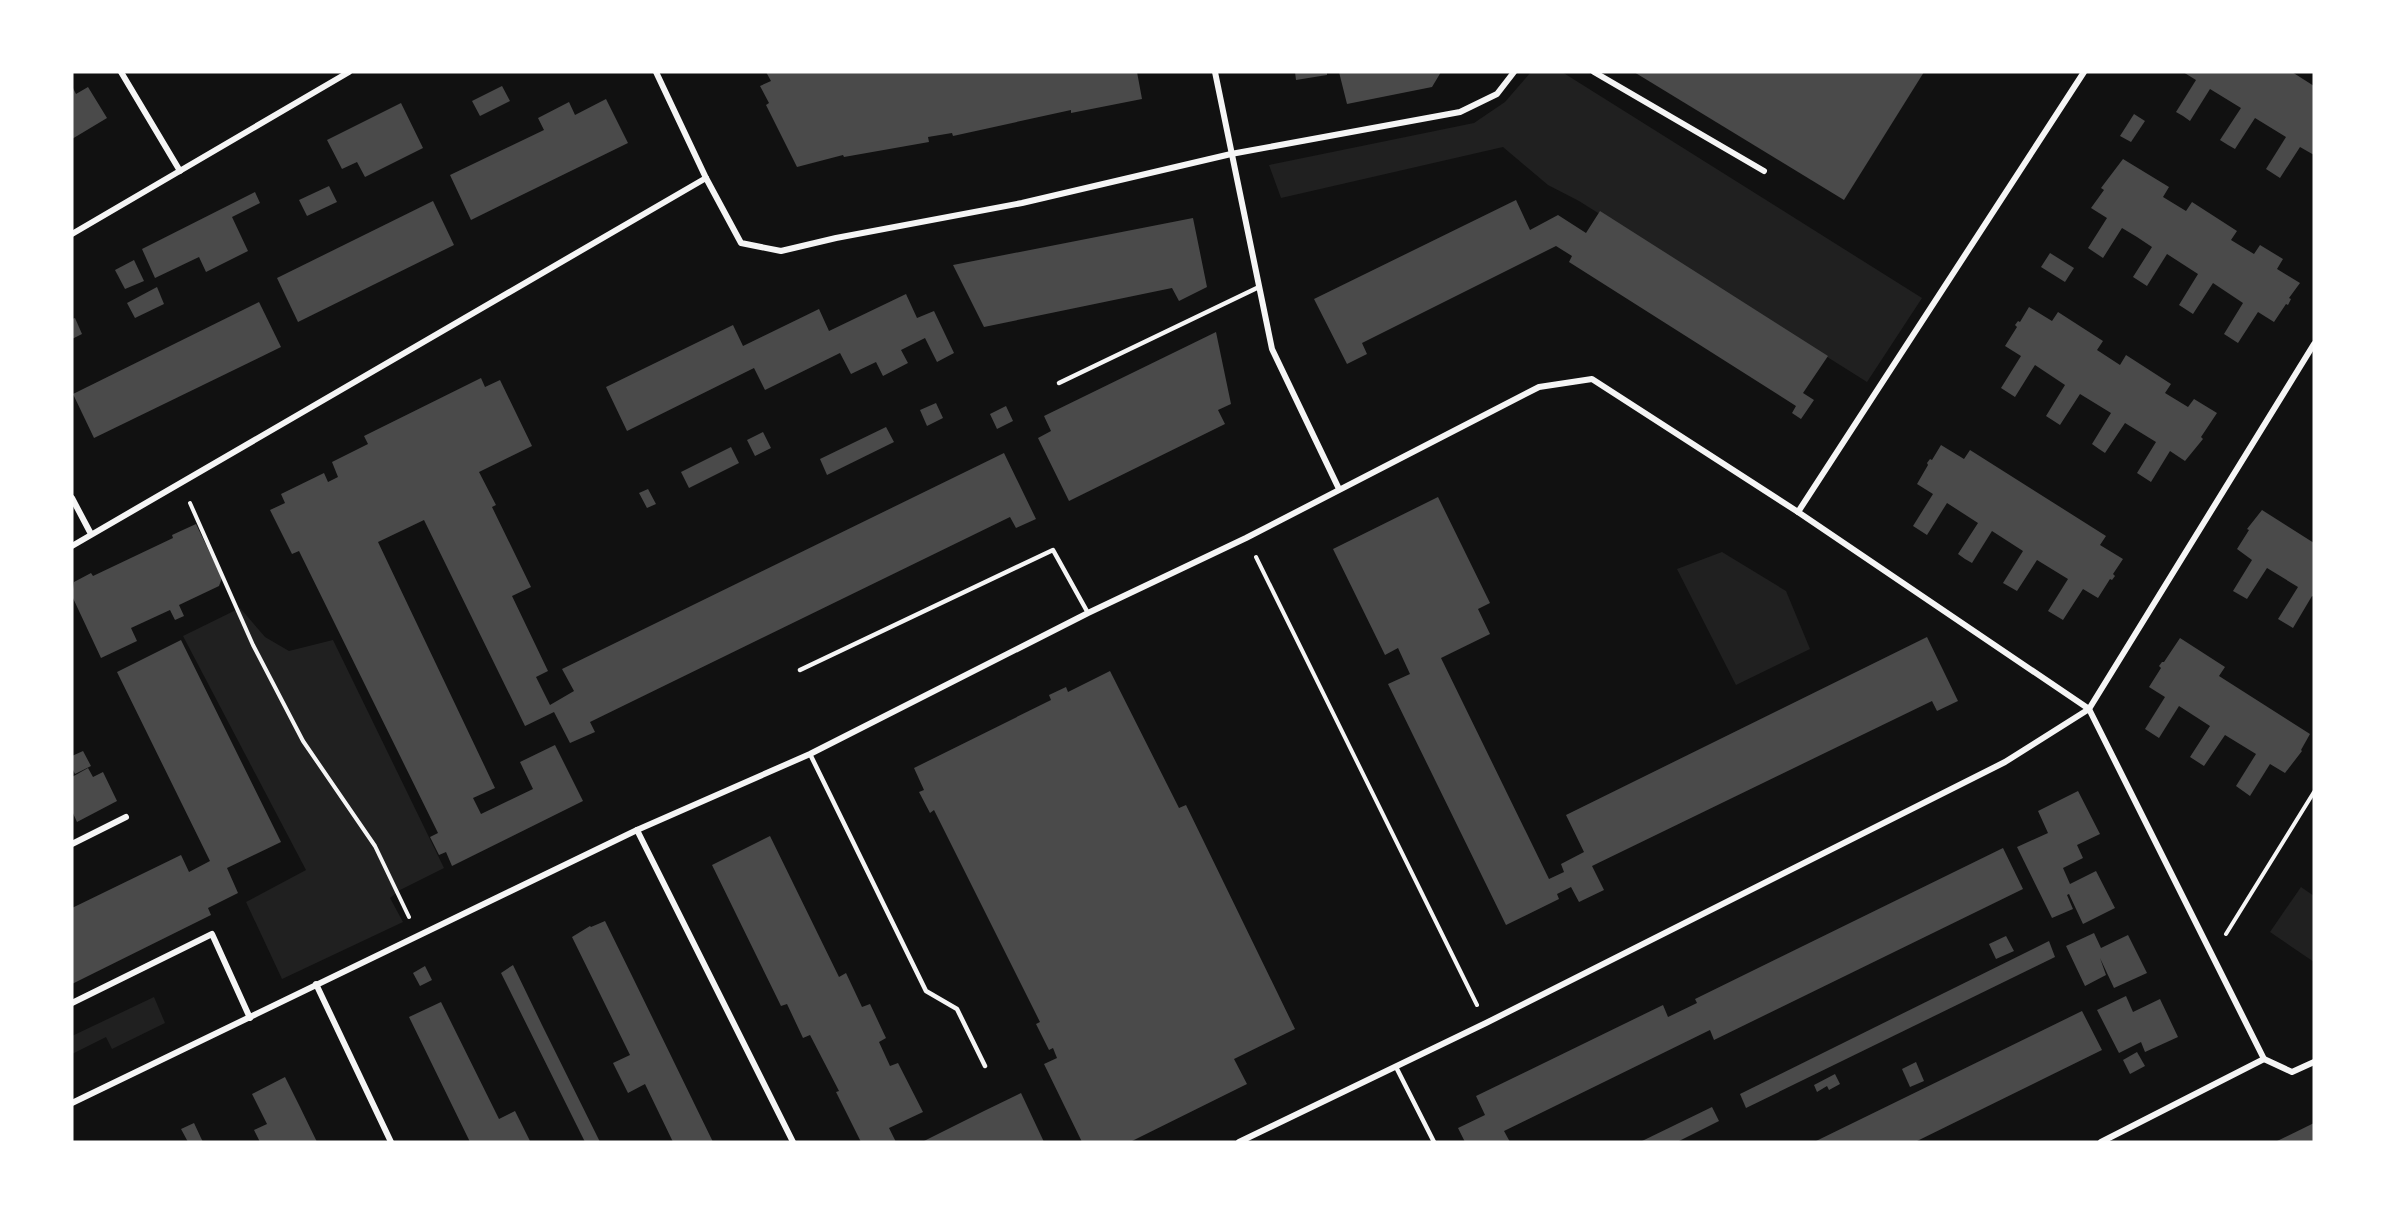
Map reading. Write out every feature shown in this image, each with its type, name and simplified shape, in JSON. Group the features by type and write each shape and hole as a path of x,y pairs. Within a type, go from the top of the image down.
{"street":[{"path":"121,72 180,171"},
{"path":"72,234 349,72"},
{"path":"656,72 706,178 741,243 781,251 836,238 1022,203 1231,154 1460,112 1497,94 1514,72"},
{"path":"1215,72 1272,349 1339,489"},
{"path":"1594,72 1764,171"},
{"path":"1798,512 2084,72"},
{"path":"72,546 706,178"},
{"path":"1239,1142 1486,1023 2005,762 2089,709 2314,344"},
{"path":"72,1103 637,830 810,754 1088,613 1246,538 1539,387 1592,379 1798,512 2089,709 2264,1059 2292,1072 2314,1062"},
{"path":"72,498 91,534"},
{"path":"72,844 126,817"},
{"path":"637,830 792,1142"},
{"path":"72,1003 212,934 250,1018"},
{"path":"316,984 391,1142"},
{"path":"2102,1142 2264,1059"}],"lane":[{"path":"1059,383 1259,287"},
{"path":"800,670 1053,550 1088,613"},
{"path":"810,754 926,991 957,1009 985,1066"},
{"path":"1396,1067 1434,1142"}],"path":[{"path":"182,484 262,664 303,741 375,846 418,937"},
{"path":"1246,538 1486,1023"},
{"path":"2213,955 2314,792"}],"shaded area":[{"path":"1531,72 1562,72 1922,298 1867,382 1579,201 1548,185 1503,147 1281,198 1269,165 1474,123 1505,102"},
{"path":"1722,552 1786,591 1810,649 1736,685 1677,569"},
{"path":"240,608 265,637 289,651 333,640 444,868 400,890 390,898 403,922 282,979 246,902 306,870 183,636"},
{"path":"2301,887 2314,896 2314,962 2270,932"},
{"path":"154,997 165,1023 112,1049 106,1037 72,1054 72,1036"}],"building":[{"path":"766,72 1137,72 1142,99 1071,113 1071,110 953,136 952,133 928,137 929,142 844,157 843,155 797,167 766,105 769,103 760,86 771,81"},
{"path":"1295,72 1327,72 1327,75 1296,80"},
{"path":"1339,72 1441,72 1432,87 1347,104"},
{"path":"1634,72 1924,72 1844,200"},
{"path":"2183,72 2292,72 2314,86 2314,155 2300,147 2280,178 2266,169 2286,137 2255,118 2235,149 2220,140 2241,108 2210,89 2190,121 2176,112 2196,80"},
{"path":"72,86 76,94 88,87 107,118 72,139"},
{"path":"502,86 510,101 480,116 472,101"},
{"path":"606,99 628,143 471,220 450,175 544,130 538,118 569,102 575,115"},
{"path":"401,103 423,148 365,177 357,162 342,169 327,140"},
{"path":"2134,114 2145,121 2131,142 2120,136"},
{"path":"2123,159 2169,187 2163,197 2186,211 2192,202 2237,231 2231,240 2254,254 2260,245 2283,259 2277,269 2300,283 2289,298 2291,299 2288,305 2286,304 2274,322 2258,312 2238,343 2224,334 2243,303 2213,283 2193,314 2179,305 2198,274 2167,254 2147,286 2133,277 2152,247 2137,237 2122,228 2103,258 2088,248 2107,218 2091,208 2104,190 2101,188"},
{"path":"329,186 337,202 307,216 299,200"},
{"path":"255,192 260,203 232,217 248,251 206,272 199,257 155,278 142,249"},
{"path":"1516,200 1530,230 1558,215 1586,233 1600,211 1828,356 1803,393 1814,400 1801,419 1792,413 1796,406 1569,262 1572,256 1556,246 1362,343 1367,354 1347,364 1314,299"},
{"path":"433,201 454,245 298,322 277,278"},
{"path":"1193,218 1207,287 1179,301 1172,288 984,327 953,265"},
{"path":"2050,253 2074,268 2065,282 2041,267"},
{"path":"134,260 144,281 125,289 115,270"},
{"path":"157,287 164,304 135,318 127,303"},
{"path":"906,294 917,318 934,311 954,353 937,362 925,338 901,350 908,363 883,376 876,362 851,374 840,353 765,390 754,368 627,431 606,387 733,325 743,346 819,309 829,331"},
{"path":"259,302 281,347 94,438 73,394"},
{"path":"2029,307 2052,321 2058,312 2103,341 2097,350 2120,365 2126,355 2171,384 2165,393 2188,407 2194,399 2217,413 2201,437 2203,439 2185,461 2170,451 2151,482 2137,473 2156,442 2125,423 2105,453 2092,444 2111,413 2080,394 2060,425 2046,416 2065,385 2035,365 2015,397 2001,388 2021,356 2005,346 2017,327 2015,325 2018,321 2020,322"},
{"path":"75,318 82,334 72,339 72,319"},
{"path":"1216,332 1231,404 1218,410 1225,424 1069,501 1038,438 1051,431 1044,416"},
{"path":"481,378 485,387 500,380 532,446 479,472 496,505 492,507 531,587 512,596 548,671 536,677 550,705 574,691 562,669 1004,453 1036,519 1016,528 1010,517 590,722 595,732 570,743 554,712 525,726 424,520 378,542 495,788 473,798 481,814 533,789 520,762 555,745 583,801 452,866 446,852 439,855 430,837 438,833 299,551 292,554 270,510 285,503 281,494 324,473 328,482 338,477 332,462 368,444 364,436"},
{"path":"936,403 943,418 927,426 920,410"},
{"path":"1006,406 1013,421 997,429 990,414"},
{"path":"886,427 894,442 827,475 820,459"},
{"path":"763,432 771,448 755,456 747,440"},
{"path":"1941,445 1964,459 1970,450 2106,536 2100,545 2123,559 2113,574 2115,576 2112,580 2110,579 2098,598 2083,589 2063,620 2048,611 2068,579 2037,560 2017,591 2003,583 2023,551 1992,531 1972,563 1965,559 1958,554 1978,523 1947,503 1927,535 1913,526 1933,494 1917,484 1927,463 1930,459 1932,460"},
{"path":"731,447 739,463 689,488 681,472"},
{"path":"648,489 656,504 647,508 639,493"},
{"path":"1438,497 1490,603 1478,609 1490,634 1441,658 1549,879 1564,872 1561,864 1584,852 1566,815 1927,637 1958,701 1937,711 1932,701 1592,866 1604,890 1579,902 1571,887 1557,894 1559,899 1506,925 1388,684 1410,674 1398,648 1385,655 1333,549"},
{"path":"2262,510 2314,543 2314,597 2312,596 2293,628 2278,619 2298,587 2267,568 2247,599 2233,591 2252,560 2237,549 2249,530 2247,529"},
{"path":"196,524 222,578 219,586 179,605 184,616 175,620 170,610 131,628 137,641 101,658 72,596 74,582 91,573 93,576 173,538 172,535"},
{"path":"2180,638 2225,667 2219,676 2310,734 2302,751 2285,773 2270,764 2250,796 2236,786 2256,754 2225,735 2204,766 2190,757 2210,726 2179,706 2159,738 2145,729 2165,697 2149,687 2161,668 2159,666"},
{"path":"181,640 281,842 227,868 238,893 208,908 211,915 72,984 72,908 181,855 189,872 210,861 117,672"},
{"path":"1110,671 1179,808 1186,805 1295,1029 1234,1059 1247,1084 1130,1142 1082,1142 1044,1064 1057,1058 1053,1048 1049,1050 1036,1024 1040,1022 934,810 930,813 919,792 924,790 914,768 1051,700 1049,695 1066,687 1068,692"},
{"path":"83,751 91,766 75,774 72,768 72,756"},
{"path":"88,768 93,777 103,772 117,801 77,822 72,811 72,777"},
{"path":"2078,791 2100,834 2077,845 2083,858 2063,868 2070,884 2096,871 2115,908 2083,924 2069,894 2067,895 2073,909 2052,918 2017,847 2048,833 2038,811"},
{"path":"770,836 839,977 846,973 862,1007 870,1004 886,1038 879,1042 890,1066 898,1063 923,1112 889,1128 896,1142 861,1142 836,1092 839,1091 810,1035 803,1038 787,1004 781,1006 712,865"},
{"path":"2003,848 2023,889 1714,1040 1710,1030 1504,1131 1510,1142 1465,1142 1458,1128 1485,1115 1476,1096 1663,1005 1668,1017 1697,1003 1695,999"},
{"path":"605,921 713,1142 673,1142 645,1084 628,1093 613,1063 630,1055 572,937 590,926"},
{"path":"2094,933 2101,948 2128,935 2147,973 2114,988 2100,958 2106,975 2085,986 2066,946"},
{"path":"2006,936 2014,951 1996,959 1989,944"},
{"path":"2049,941 2055,957 1746,1108 1740,1094"},
{"path":"513,965 600,1142 585,1142 501,973"},
{"path":"425,966 432,980 420,986 413,973"},
{"path":"2126,996 2133,1012 2160,999 2178,1037 2145,1052 2141,1042 2119,1053 2097,1010"},
{"path":"441,1002 499,1119 515,1111 530,1141 470,1142 409,1017"},
{"path":"2082,1011 2102,1050 1915,1142 1814,1142"},
{"path":"2137,1052 2145,1066 2130,1074 2123,1060"},
{"path":"1916,1062 1924,1081 1910,1087 1902,1069"},
{"path":"1835,1074 1840,1084 1829,1090 1827,1086 1817,1092 1814,1085"},
{"path":"285,1077 317,1142 260,1142 254,1130 267,1124 252,1094"},
{"path":"1021,1093 1044,1142 922,1142 984,1111"},
{"path":"1712,1107 1719,1121 1677,1142 1640,1142"},
{"path":"194,1123 203,1142 188,1142 181,1129"},
{"path":"2314,1123 2314,1142 2275,1142"}]}
